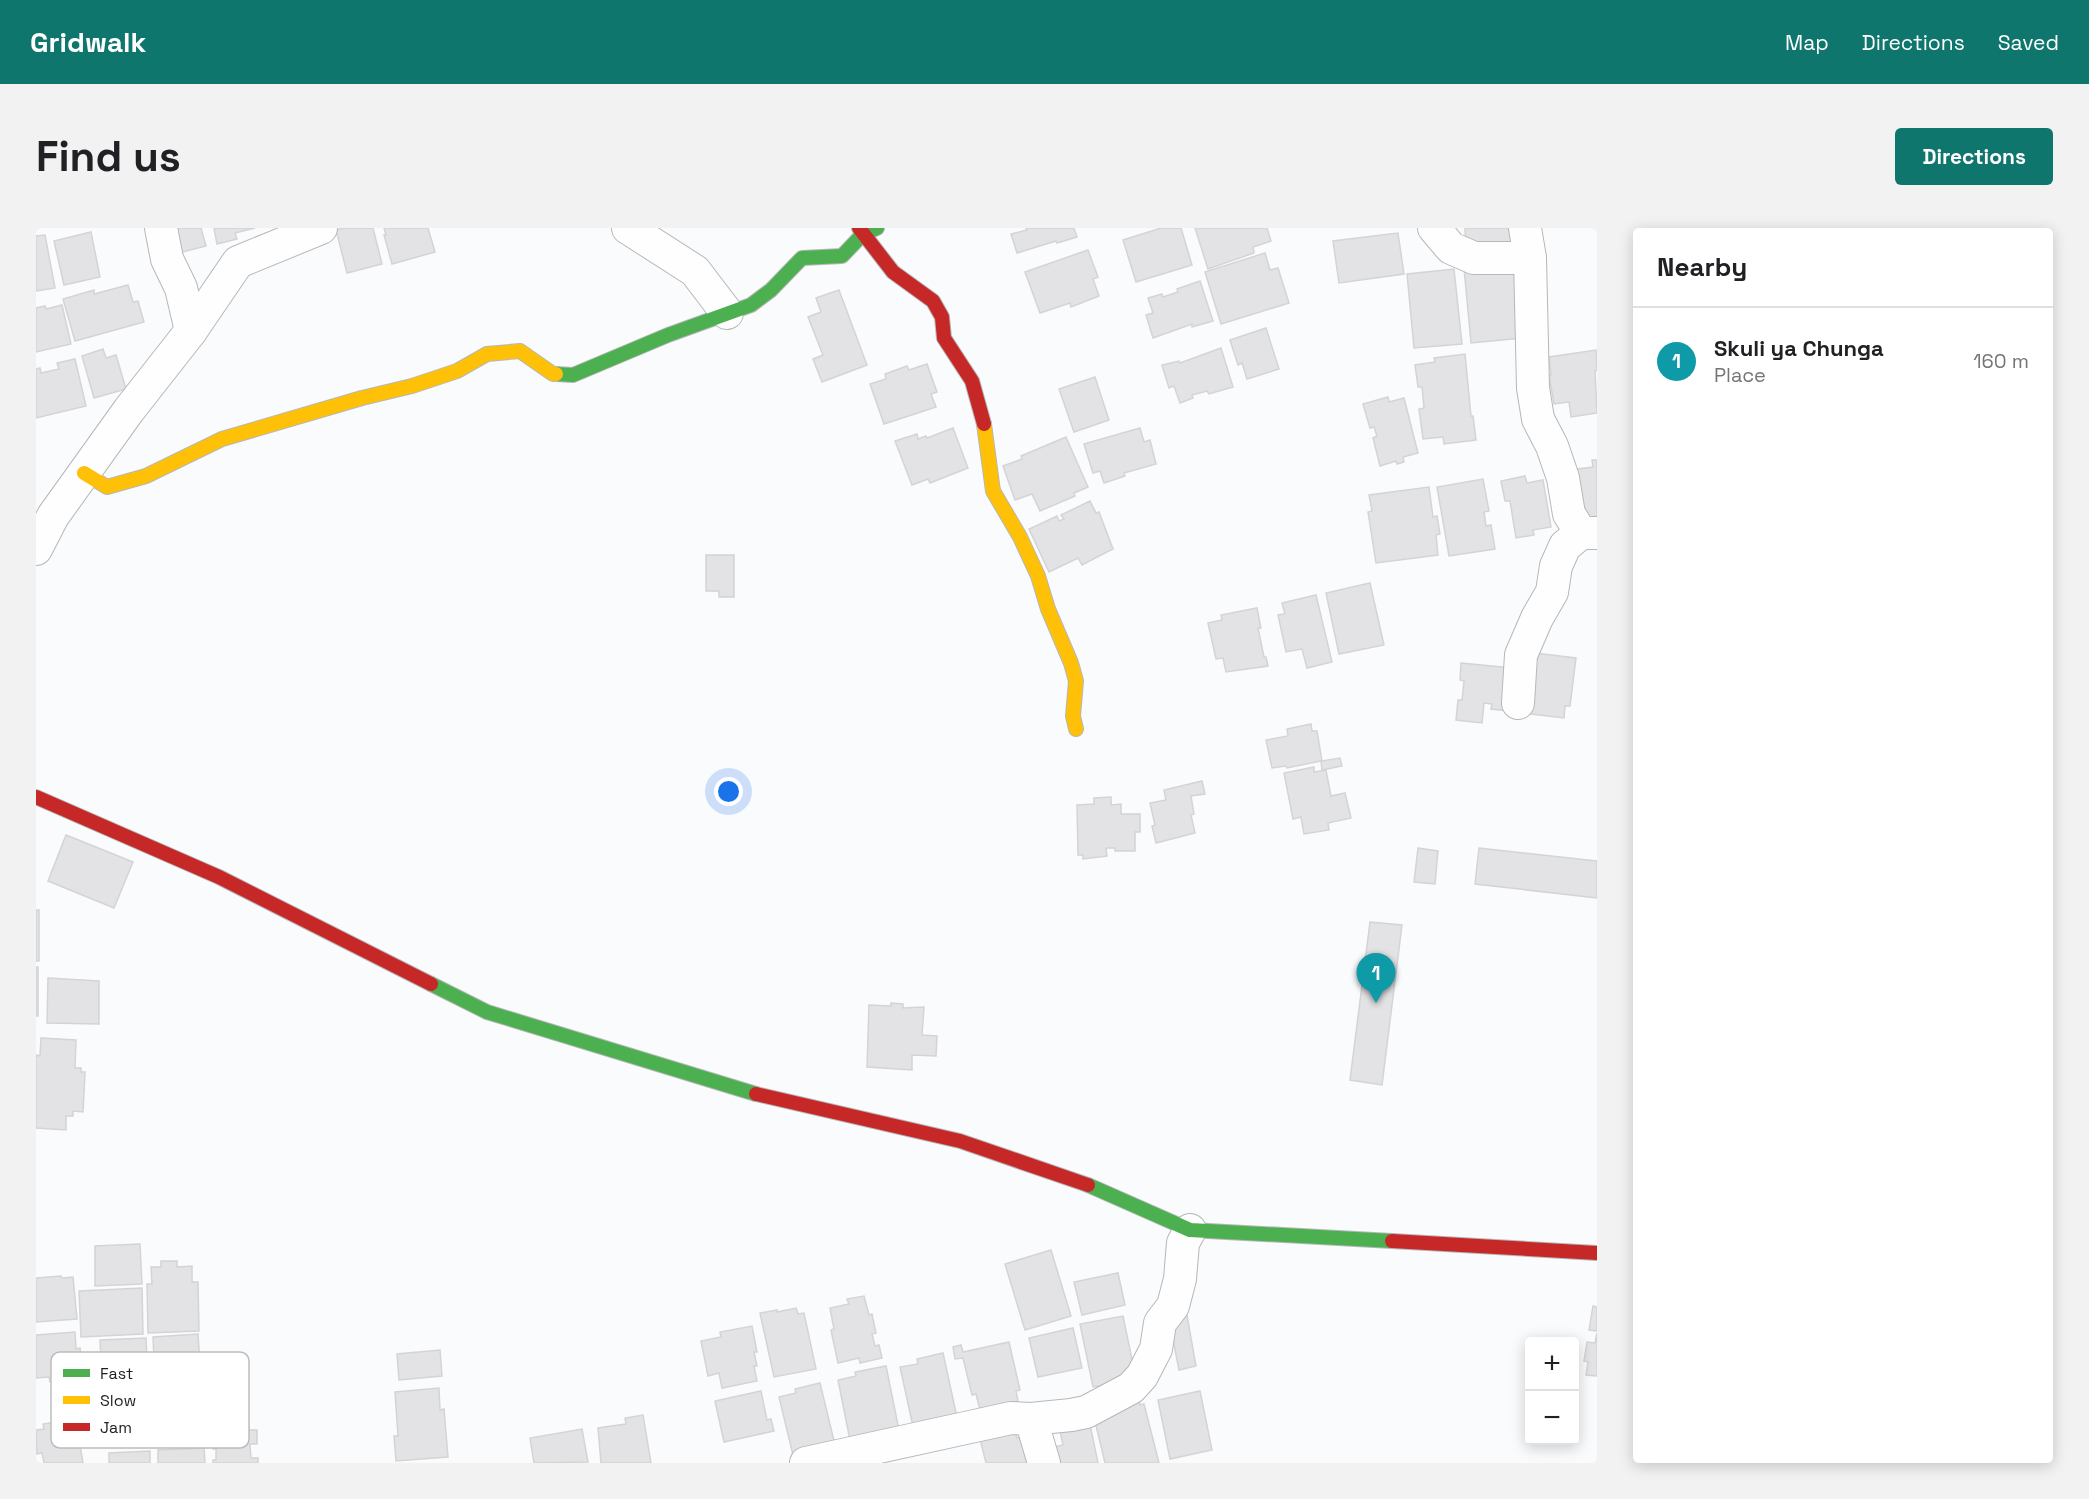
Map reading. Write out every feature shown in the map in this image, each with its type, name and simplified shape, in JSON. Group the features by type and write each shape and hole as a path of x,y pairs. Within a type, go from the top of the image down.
{"street":[{"path":"161,228 167,260 181,288 191,331"},
{"path":"36,549 53,516 129,410 191,331 238,262 321,228"},
{"path":"628,228 695,271 727,314"},
{"path":"84,473 107,487 146,476 222,439 362,398 412,386 457,371 487,354 520,351 553,374 573,375 668,335 751,305 771,290 801,258 842,256 861,231 877,228"},
{"path":"1434,228 1451,248 1474,258 1528,243 1533,388 1538,419 1552,447 1563,478 1569,514 1589,533 1564,546 1556,566 1552,592 1537,618 1521,655 1518,703"},
{"path":"861,231 893,272 933,301 942,317 944,338 972,381 987,435 993,491 1020,537 1038,576 1048,609 1071,663 1076,681 1073,716 1076,729"},
{"path":"36,797 219,877 487,1012 775,1100 960,1142 1105,1191 1190,1230 1597,1253"},
{"path":"806,1463 1011,1418 1031,1419 1086,1412 1131,1388 1142,1376 1156,1349 1160,1323 1173,1306 1180,1279 1183,1243 1190,1230"},
{"path":"1031,1419 1044,1463"}],"building":[{"path":"155,228 201,228 206,246 163,257"},
{"path":"214,228 255,228 235,233 237,239 217,244"},
{"path":"373,228 382,264 347,273 336,230"},
{"path":"384,228 428,228 435,252 392,264"},
{"path":"1026,228 1074,228 1077,237 1017,253 1011,234 1027,230"},
{"path":"1161,228 1181,228 1192,265 1136,282 1123,240"},
{"path":"1195,228 1267,228 1271,241 1253,247 1254,253 1208,269"},
{"path":"1465,228 1512,228 1514,246 1466,250"},
{"path":"91,232 100,277 64,285 54,241"},
{"path":"1398,233 1404,274 1339,283 1333,241"},
{"path":"45,235 55,288 36,291 36,236"},
{"path":"1088,250 1098,277 1093,279 1099,296 1071,307 1070,303 1040,313 1025,272"},
{"path":"1265,253 1270,270 1278,268 1289,303 1221,324 1205,272"},
{"path":"1515,264 1522,338 1471,343 1464,268"},
{"path":"1454,269 1462,344 1414,348 1407,274"},
{"path":"1200,281 1213,321 1192,327 1192,324 1153,338 1146,315 1153,313 1148,298 1162,294 1163,297"},
{"path":"128,285 133,302 138,301 144,322 75,341 63,299 94,290 94,294"},
{"path":"839,290 867,365 822,382 813,359 823,355 808,317 821,312 816,298"},
{"path":"62,305 71,344 36,352 36,308 45,306 46,309"},
{"path":"1266,328 1279,369 1247,379 1242,363 1238,365 1230,340"},
{"path":"1221,348 1233,387 1209,394 1207,391 1192,395 1193,398 1180,403 1174,386 1169,388 1162,365 1179,361 1180,363"},
{"path":"103,349 106,358 116,355 126,389 94,398 82,356"},
{"path":"1596,350 1597,413 1571,417 1569,402 1554,404 1549,375 1551,375 1549,357"},
{"path":"1465,354 1471,416 1473,416 1476,440 1444,444 1443,437 1423,439 1419,409 1424,408 1422,387 1418,387 1415,365 1435,362 1434,358"},
{"path":"75,359 86,406 36,418 36,369 40,368 41,373 59,369 57,363"},
{"path":"927,364 937,392 931,394 936,407 884,424 870,384 886,379 885,374 907,366 909,370"},
{"path":"1095,377 1109,420 1074,432 1059,389"},
{"path":"1388,397 1389,402 1404,398 1418,453 1403,457 1404,462 1397,464 1396,461 1380,466 1373,438 1377,436 1374,427 1370,428 1363,404"},
{"path":"953,428 968,468 930,483 928,479 912,485 895,441 917,434 918,439 926,436 927,438"},
{"path":"1140,428 1144,442 1150,440 1156,464 1124,473 1125,476 1104,483 1100,471 1093,473 1084,444"},
{"path":"1066,437 1088,487 1074,493 1075,496 1040,511 1032,494 1015,500 1003,466"},
{"path":"1592,460 1597,460 1597,525 1583,527 1570,470 1593,467"},
{"path":"1525,476 1527,483 1543,480 1551,527 1533,530 1534,535 1516,538 1510,501 1505,501 1501,481"},
{"path":"1483,479 1489,511 1484,512 1486,526 1491,525 1495,549 1449,556 1437,487"},
{"path":"1429,487 1433,517 1437,516 1440,534 1436,535 1438,555 1376,563 1368,512 1372,511 1369,495"},
{"path":"1090,501 1096,513 1099,512 1113,549 1082,565 1078,558 1049,572 1029,529 1057,516 1059,521 1064,519 1061,515"},
{"path":"706,555 734,555 734,597 719,597 719,591 706,591"},
{"path":"1370,583 1384,645 1339,654 1326,593"},
{"path":"1316,595 1332,662 1307,668 1302,649 1286,652 1278,615 1285,614 1282,603"},
{"path":"1257,608 1261,628 1258,628 1268,666 1226,672 1223,658 1216,659 1208,623 1222,620 1221,615"},
{"path":"1526,652 1576,658 1570,706 1565,706 1564,718 1522,713"},
{"path":"1461,663 1512,668 1508,711 1491,709 1492,704 1484,703 1482,723 1456,720 1458,700 1462,700 1464,681 1460,680"},
{"path":"1311,724 1312,731 1317,731 1322,761 1340,758 1342,766 1322,770 1321,761 1287,768 1286,766 1272,768 1266,740 1288,736 1287,729"},
{"path":"1314,767 1314,772 1326,770 1331,796 1345,793 1351,818 1328,823 1329,830 1304,834 1301,817 1293,819 1284,773"},
{"path":"1202,781 1205,794 1191,796 1194,814 1191,815 1195,833 1156,843 1150,803 1166,800 1164,790"},
{"path":"1111,797 1111,805 1121,804 1121,814 1140,814 1140,832 1135,832 1135,851 1115,851 1115,848 1106,848 1107,856 1083,859 1083,855 1078,855 1077,805 1094,804 1094,798"},
{"path":"66,835 133,862 114,908 48,881"},
{"path":"1418,848 1438,851 1435,884 1414,882"},
{"path":"1479,848 1597,861 1597,898 1475,884"},
{"path":"36,910 39,910 39,961 36,961"},
{"path":"1370,922 1402,925 1382,1085 1350,1080"},
{"path":"36,967 38,967 38,1016 36,1016"},
{"path":"48,978 99,981 99,1024 47,1023"},
{"path":"891,1003 903,1004 903,1008 924,1007 922,1035 937,1036 936,1056 912,1055 912,1070 867,1067 869,1005 891,1006"},
{"path":"41,1038 76,1040 75,1068 81,1068 81,1072 85,1072 83,1112 73,1111 73,1116 66,1116 66,1130 36,1128 36,1055 40,1056"},
{"path":"140,1244 142,1284 95,1286 95,1246"},
{"path":"1051,1250 1071,1316 1025,1330 1005,1264"},
{"path":"161,1261 177,1261 177,1267 192,1266 192,1282 198,1282 199,1331 148,1333 147,1284 152,1284 151,1267 161,1267"},
{"path":"1118,1273 1125,1305 1082,1315 1074,1282"},
{"path":"61,1276 62,1278 73,1277 77,1319 36,1322 36,1278"},
{"path":"142,1288 143,1334 81,1337 79,1291"},
{"path":"864,1296 869,1315 872,1314 876,1333 872,1334 875,1346 879,1345 882,1358 860,1363 859,1358 838,1363 831,1330 834,1329 830,1308 849,1304 847,1299"},
{"path":"1593,1306 1597,1307 1597,1331 1589,1330"},
{"path":"796,1308 798,1314 804,1313 816,1369 774,1377 760,1313"},
{"path":"1186,1310 1196,1366 1179,1370 1168,1314"},
{"path":"1123,1316 1136,1379 1093,1387 1080,1324"},
{"path":"752,1326 757,1352 754,1352 757,1366 754,1366 757,1381 722,1388 719,1373 708,1376 701,1341 721,1337 720,1332"},
{"path":"1073,1328 1082,1368 1038,1377 1029,1338"},
{"path":"75,1332 76,1349 80,1348 80,1352 51,1352 51,1382 49,1377 36,1378 36,1335"},
{"path":"1597,1333 1597,1376 1586,1375 1588,1362 1584,1361 1587,1342 1595,1343"},
{"path":"198,1334 199,1352 154,1352 153,1337"},
{"path":"146,1338 147,1352 101,1352 100,1340"},
{"path":"1009,1342 1020,1390 1016,1391 1018,1401 980,1410 976,1394 972,1395 963,1358 955,1359 953,1347 961,1345 963,1352"},
{"path":"440,1350 442,1376 399,1380 397,1354"},
{"path":"943,1353 958,1422 914,1431 900,1367 918,1364 917,1359"},
{"path":"886,1366 900,1435 851,1445 838,1380 856,1376 855,1372"},
{"path":"820,1383 835,1445 793,1455 779,1397 796,1393 795,1389"},
{"path":"439,1388 440,1410 444,1409 448,1457 396,1461 394,1436 398,1436 395,1392"},
{"path":"761,1391 767,1420 771,1419 774,1431 724,1442 715,1401"},
{"path":"1200,1391 1212,1450 1170,1459 1158,1400"},
{"path":"1139,1401 1140,1405 1144,1404 1159,1463 1105,1463 1093,1413"},
{"path":"643,1415 651,1463 601,1463 598,1428 626,1424 625,1418"},
{"path":"1089,1420 1098,1463 1052,1463 1049,1448 1063,1445 1059,1426"},
{"path":"51,1423 51,1448 80,1448 83,1463 44,1463 42,1453 37,1454 36,1430 44,1429 43,1424"},
{"path":"582,1429 588,1462 534,1463 530,1438"},
{"path":"249,1430 257,1430 257,1444 250,1444 251,1458 258,1458 258,1463 213,1463 213,1460 216,1460 216,1449 213,1449 249,1448"},
{"path":"1015,1431 1017,1438 1031,1435 1038,1463 986,1463 980,1439"},
{"path":"204,1448 205,1463 158,1463 158,1450"},
{"path":"150,1451 150,1463 109,1463 109,1453"}],"traffic: fast":[{"path":"556,374 573,375 668,335 751,305 771,290 802,258 842,256 863,234 877,228"},
{"path":"431,984 487,1012 756,1094"},
{"path":"1088,1185 1190,1230 1392,1241"}],"traffic: slow":[{"path":"84,473 107,487 146,476 222,439 362,398 412,386 457,371 487,354 520,351 556,374"},
{"path":"984,424 993,491 1020,537 1038,576 1048,609 1071,663 1076,681 1073,716 1076,729"}],"traffic: jam":[{"path":"859,228 893,272 933,301 942,317 944,338 972,381 984,424"},
{"path":"36,797 219,877 431,984"},
{"path":"756,1094 960,1141 1088,1185"},
{"path":"1392,1241 1597,1253"}],"place":[{"name":"Skuli ya Chunga","path":"1376,1003"}]}
